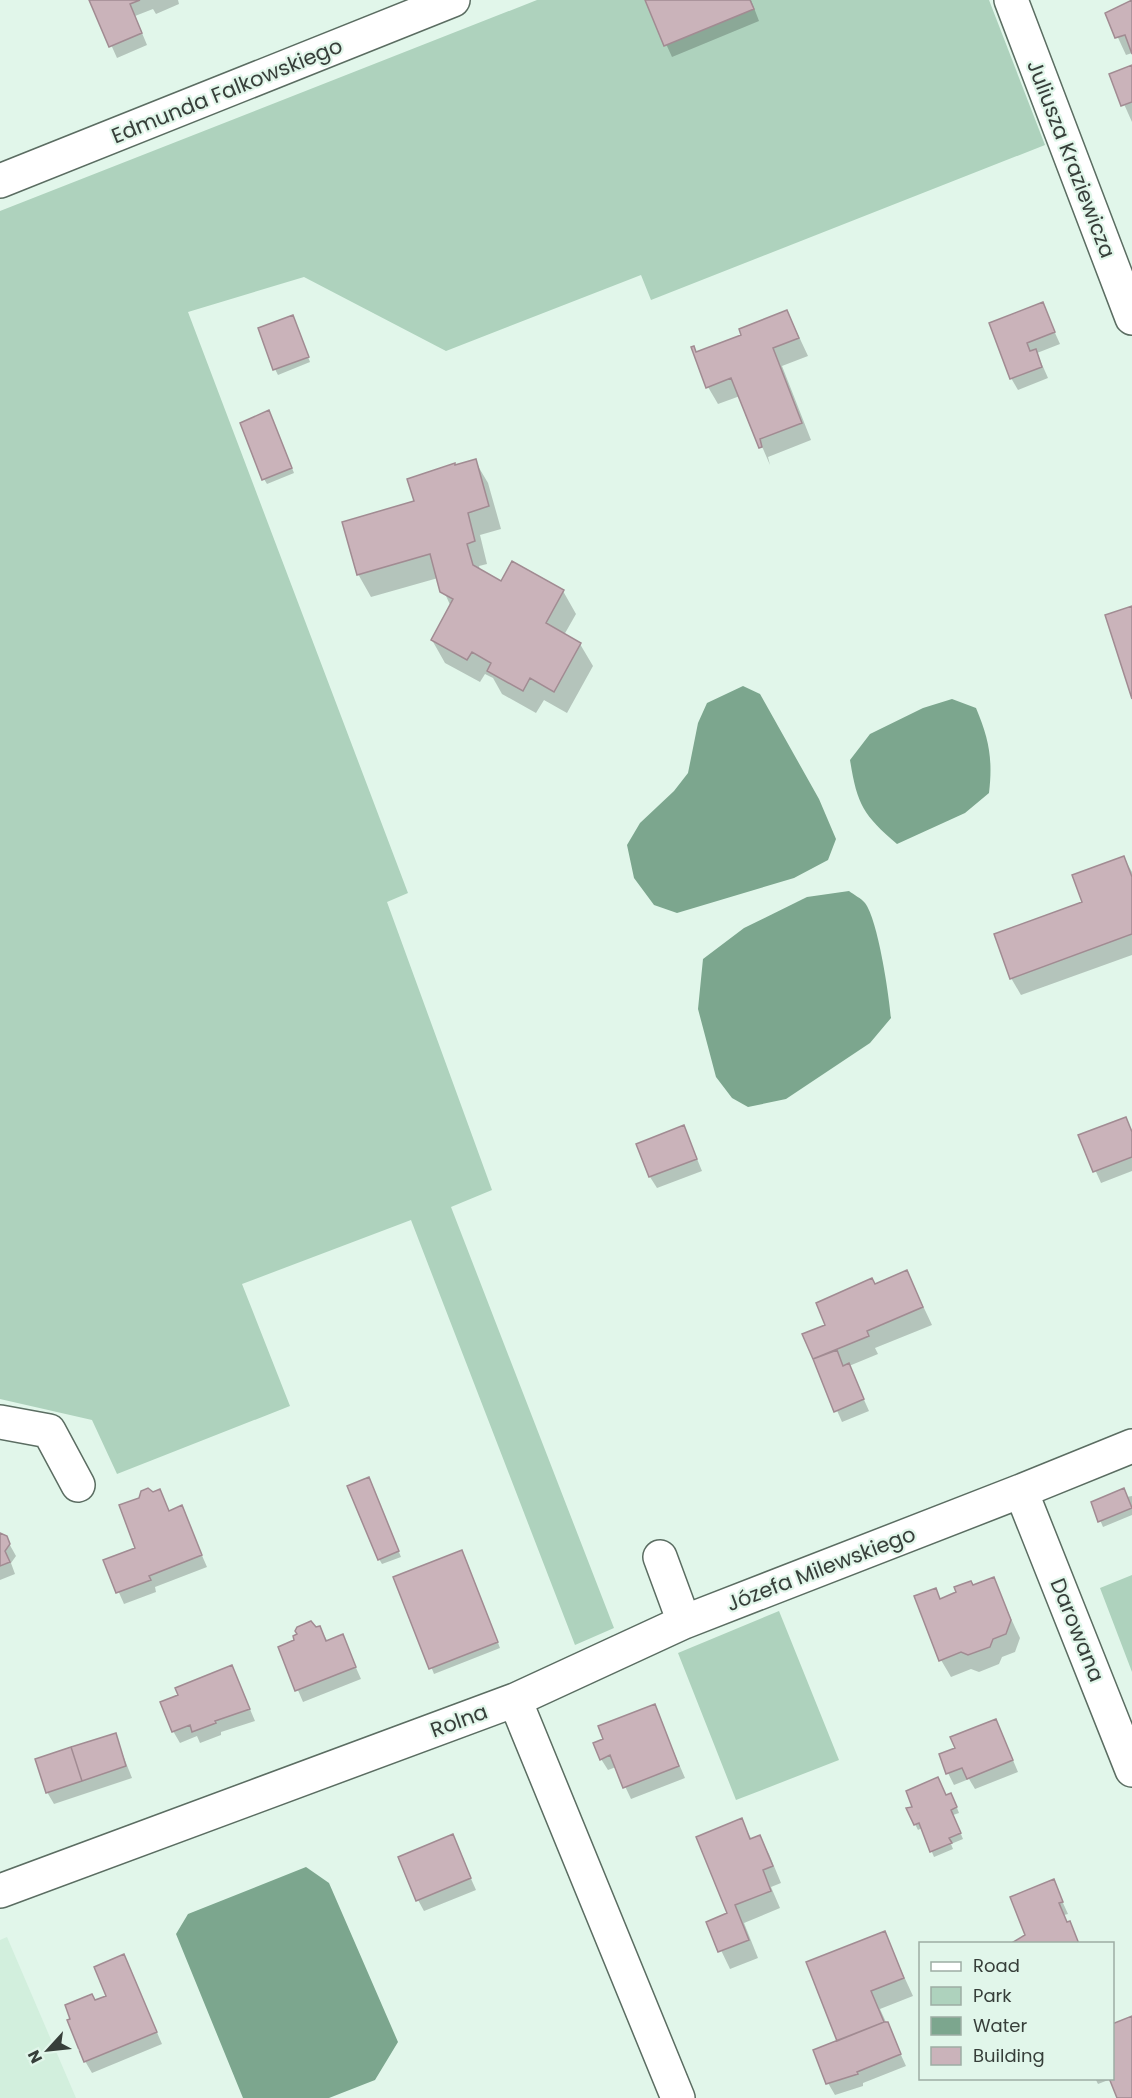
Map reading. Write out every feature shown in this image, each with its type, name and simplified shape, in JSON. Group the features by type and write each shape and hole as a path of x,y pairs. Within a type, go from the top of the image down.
{"street":[{"name":"Edmunda Falkowskiego","path":"0,181 453,0"},
{"name":"Juliusza Kraziewicza","path":"1011,0 1132,318"},
{"path":"0,1422 49,1431 78,1485"},
{"name":"Józefa Milewskiego","path":"515,1700 684,1622 1132,1446"},
{"name":"Darowana","path":"1021,1491 1132,1770"},
{"path":"660,1557 684,1622"},
{"name":"Rolna","path":"0,1891 515,1700 678,2098"}],"shaded area":[{"path":"7,1937 76,2098 0,2098 0,1940"}],"green space":[{"path":"537,0 989,0 1045,145 651,300 641,275 446,351 304,277 188,312 408,893 387,902 492,1190 451,1207 614,1628 575,1645 411,1220 242,1284 290,1406 117,1474 92,1420 0,1399 0,211"},
{"path":"1132,1575 1132,1672 1100,1588"},
{"path":"779,1611 839,1760 736,1800 678,1653"}],"water":[{"path":"743,686 760,694 819,799 836,839 828,860 794,878 677,913 654,905 634,878 627,845 640,823 674,791 688,773 698,723 707,703"},
{"path":"952,699 976,708 987,740 990,759 989,793 965,813 897,844 876,825 863,808 850,760 870,734 923,708"},
{"path":"849,891 865,903 870,912 885,976 891,1018 870,1043 786,1099 748,1107 732,1098 716,1077 698,1009 703,959 744,928 807,897"},
{"path":"306,1867 329,1883 398,2042 375,2080 329,2098 243,2098 176,1934 188,1914"}],"building":[{"path":"89,0 140,0 130,4 142,33 109,47"},
{"path":"645,0 750,0 754,9 664,46"},
{"path":"1132,0 1132,54 1125,35 1115,38 1105,13"},
{"path":"1132,65 1132,102 1121,106 1109,74"},
{"path":"1043,302 1055,332 1027,343 1030,351 1036,349 1042,367 1010,379 989,323"},
{"path":"787,310 799,338 773,348 802,423 760,439 762,447 759,448 731,378 706,388 691,347 694,346 696,352 741,335 739,329"},
{"path":"293,315 309,357 273,370 258,328"},
{"path":"269,410 292,468 262,480 240,423"},
{"path":"476,459 489,506 468,513 475,541 467,544 473,565 501,581 512,561 564,590 546,623 581,643 554,692 530,678 523,691 487,671 491,663 472,652 467,660 431,640 453,599 440,592 430,554 357,575 342,522 414,501 407,479 455,463 455,465"},
{"path":"1132,606 1132,699 1105,615"},
{"path":"1124,856 1132,877 1132,934 1010,979 994,934 1082,902 1072,875"},
{"path":"1126,1117 1132,1132 1132,1157 1093,1172 1078,1135"},
{"path":"684,1125 697,1159 649,1177 636,1144"},
{"path":"907,1270 923,1307 867,1331 869,1336 813,1359 802,1334 825,1325 816,1303 872,1278 875,1284"},
{"path":"837,1350 843,1366 849,1363 864,1399 834,1412 813,1359"},
{"path":"369,1477 399,1551 378,1560 347,1486"},
{"path":"148,1488 153,1492 160,1489 169,1511 182,1505 202,1555 149,1576 151,1580 116,1593 103,1560 135,1548 119,1505 139,1498 141,1491"},
{"path":"1124,1488 1132,1508 1098,1522 1091,1502"},
{"path":"0,1533 7,1536 10,1544 5,1551 10,1562 0,1566"},
{"path":"462,1550 498,1642 429,1669 393,1577"},
{"path":"994,1577 1011,1620 1006,1634 993,1639 990,1647 968,1655 961,1652 939,1661 914,1596 936,1588 940,1599 956,1592 954,1587 971,1581 973,1585"},
{"path":"311,1621 316,1627 320,1626 326,1641 343,1634 356,1667 295,1691 278,1647 294,1640 293,1636 297,1634 295,1631 297,1627"},
{"path":"232,1665 250,1709 192,1732 190,1725 172,1732 160,1702 178,1695 175,1688"},
{"path":"655,1704 679,1766 623,1788 610,1755 600,1760 593,1743 603,1739 598,1726"},
{"path":"996,1719 1013,1760 967,1779 962,1768 946,1774 939,1754 955,1748 950,1737"},
{"path":"116,1733 126,1766 82,1781 71,1747"},
{"path":"71,1747 82,1781 46,1793 35,1759"},
{"path":"938,1777 946,1795 951,1793 957,1807 951,1810 961,1833 949,1838 952,1843 930,1852 919,1823 914,1825 906,1808 912,1807 906,1791"},
{"path":"742,1818 750,1839 760,1835 773,1866 763,1870 771,1891 735,1905 749,1940 718,1952 706,1922 727,1913 696,1837"},
{"path":"453,1834 471,1878 416,1901 398,1857"},
{"path":"1054,1879 1063,1902 1059,1903 1067,1922 1070,1921 1078,1942 1013,1942 1025,1935 1010,1897"},
{"path":"885,1931 904,1978 871,1991 884,2022 837,2041 806,1962"},
{"path":"124,1954 157,2032 84,2062 67,2020 70,2019 65,2005 92,1994 95,2000 106,1996 94,1967"},
{"path":"1132,2016 1132,2098 1117,2098 1110,2080 1114,2080 1114,2023"},
{"path":"888,2022 901,2054 857,2072 858,2074 826,2084 813,2050"}]}
